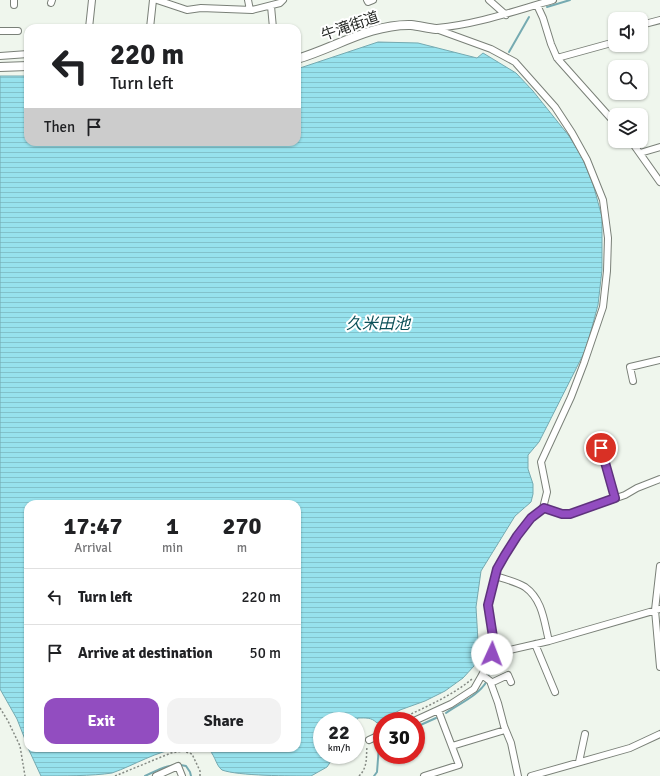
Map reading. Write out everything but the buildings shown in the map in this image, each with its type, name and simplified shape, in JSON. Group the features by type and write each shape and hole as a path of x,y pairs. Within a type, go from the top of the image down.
{"street":[{"path":"89,24 92,0"},
{"path":"150,24 153,0"},
{"path":"158,0 187,10 201,8 250,10 271,6 280,3 283,0"},
{"path":"248,0 250,10"},
{"path":"367,0 368,2 373,0"},
{"path":"489,0 506,15"},
{"name":"牛滝街道","path":"301,57 374,30 394,26 411,25 436,29 459,26 506,15 545,1 553,0"},
{"path":"537,5 544,18 551,44 557,58 608,115"},
{"path":"271,6 273,24"},
{"path":"648,23 660,20"},
{"path":"425,716 451,704 474,690 492,654 493,637 488,605 495,576 505,555 517,536 531,518 544,508 547,492 541,462 571,397 584,363 603,307 608,271 608,244 603,200 587,160 555,107 515,62 491,49 436,29"},
{"path":"0,31 18,31"},
{"path":"557,58 608,44"},
{"path":"0,56 24,54"},
{"path":"0,67 24,66"},
{"path":"640,153 660,147"},
{"path":"636,148 660,182"},
{"path":"633,381 630,366 660,360"},
{"path":"544,508 562,514 570,514 625,495 637,488 660,480"},
{"path":"660,566 657,609 660,667"},
{"path":"495,576 525,587 538,600 541,606 549,641"},
{"path":"492,654 549,641 657,609"},
{"path":"535,644 555,692"},
{"path":"482,675 491,683 505,730 511,743 518,776"},
{"path":"491,683 508,675 511,682"},
{"path":"424,776 459,766 438,710"},
{"path":"452,746 505,730"},
{"path":"580,762 585,734"},
{"path":"531,776 630,748 660,734"},
{"path":"369,740 373,738"},
{"path":"156,776 178,766 182,776"}],"lane":[{"path":"601,448 615,498"}],"path":[{"path":"416,712 447,697 460,689 473,678"},
{"path":"0,708 20,746 25,776"},
{"path":"359,776 364,772 369,740"},
{"path":"115,776 178,752"},
{"path":"186,752 192,754 200,771 200,776"}],"water":[{"name":"久米田池","path":"378,42 418,43 477,58 483,53 516,73 533,91 569,136 582,157 593,184 602,217 602,270 598,305 586,349 539,442 528,455 528,469 533,484 531,502 515,516 481,571 476,607 478,641 474,666 463,678 445,691 425,701 396,712 373,712 373,720 365,718 365,712 313,712 313,764 329,764 327,767 311,776 252,775 222,770 211,752 301,752 301,500 24,500 24,737 17,719 0,689 0,76 24,76 24,146 301,146 301,68"},
{"path":"30,752 163,752 112,773 41,776"}],"waterway":[{"path":"547,7 570,0"},
{"path":"509,52 529,17"},
{"path":"488,676 496,657"},
{"path":"446,713 474,695 487,681"},
{"path":"425,723 436,718"},
{"path":"374,776 377,772 378,764"},
{"path":"145,776 165,767 175,765 186,766 191,776"}],"route":[{"path":"492,654 493,637 488,605 497,569 517,536 531,518 544,508 562,514 570,514 615,498 601,448"}]}
